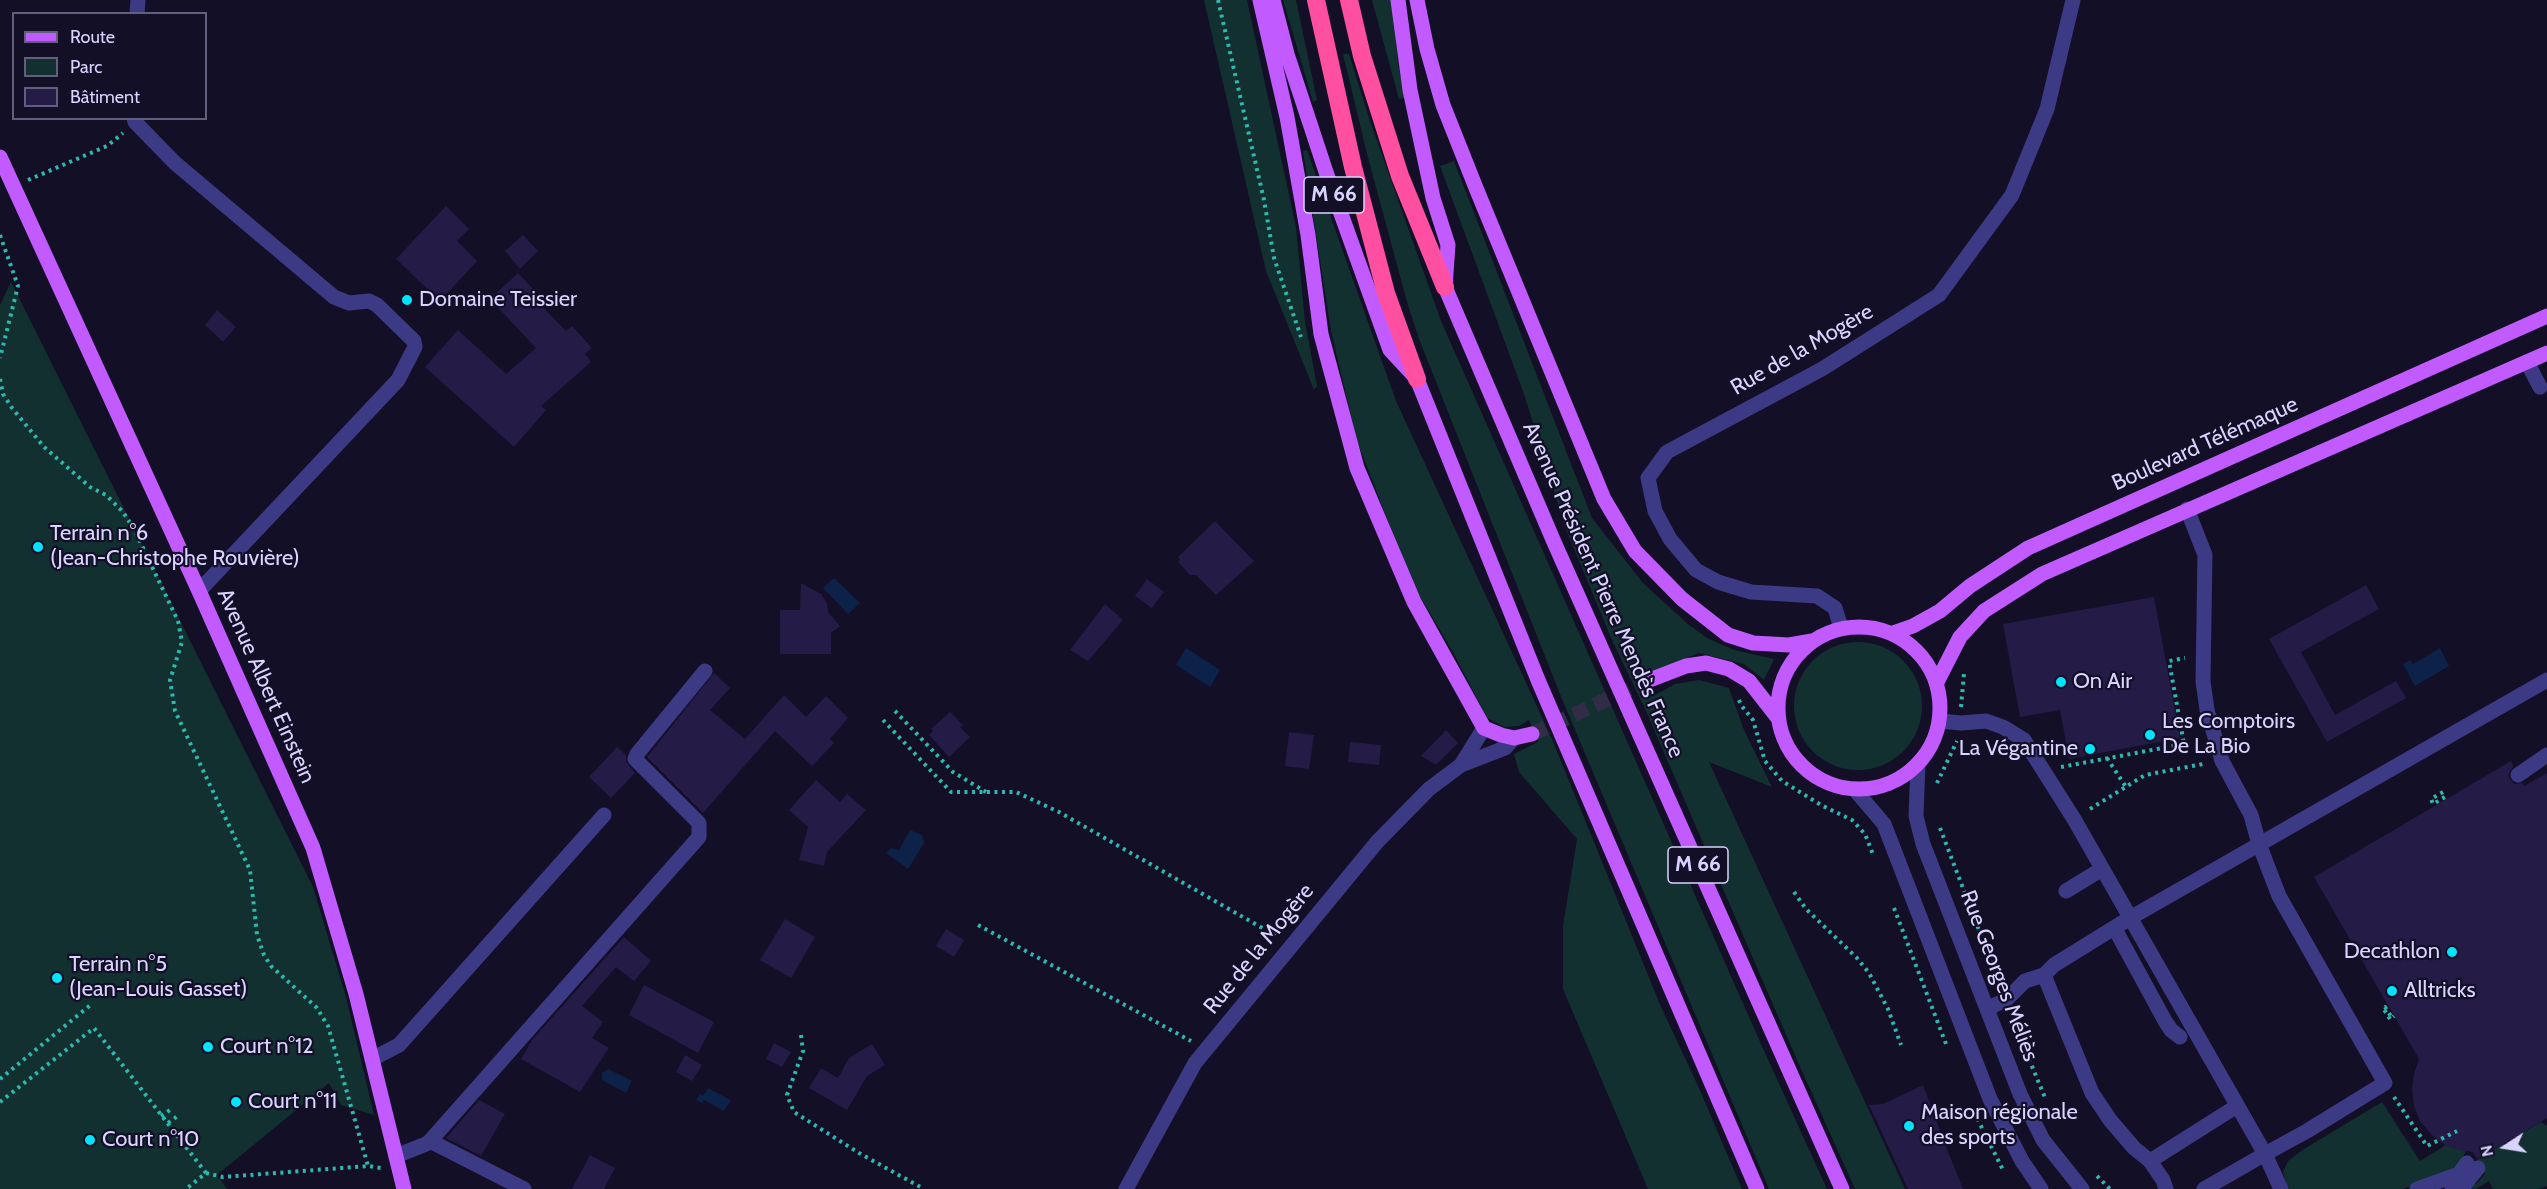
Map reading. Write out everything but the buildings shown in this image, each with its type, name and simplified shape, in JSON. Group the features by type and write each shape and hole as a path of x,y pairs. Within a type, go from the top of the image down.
{"highway":[{"name":"M 66","path":"1316,0 1353,167 1386,293 1418,379"},
{"name":"Avenue Président Pierre Mendès France","path":"1349,0 1362,56 1400,176 1444,287"}],"main road":[{"path":"1260,0 1287,117 1308,235 1321,334 1357,468 1414,602 1484,728 1514,738 1532,734"},
{"name":"M 66","path":"1273,0 1287,54 1326,172 1390,350 1418,379 1538,680 1757,1189"},
{"name":"M 66","path":"1398,0 1410,90 1433,198 1448,245 1444,287"},
{"path":"1417,0 1427,49 1443,105 1604,499 1635,550 1682,599 1728,635 1753,643 1789,645 1812,641 1841,628 1858,626 1893,633 1912,645 1927,662 1937,682 1940,721 1928,752 1900,779 1878,788 1855,790 1836,787 1819,779 1804,768 1791,753 1782,737 1778,718 1778,700 1788,667 1812,641"},
{"name":"Avenue Albert Einstein","path":"0,157 199,591 313,848 353,983 404,1189"},
{"name":"Avenue Président Pierre Mendès France","path":"1444,287 1558,551 1842,1189"},
{"name":"Boulevard Télémaque","path":"1893,633 1913,626 1940,611 1979,580 2028,548 2547,316"},
{"path":"1937,682 1960,637 1984,611 2042,574 2547,353"},
{"path":"1647,681 1686,666 1707,663 1729,669 1749,681 1778,718"}],"street":[{"name":"Rue de la Mogère","path":"1841,628 1835,608 1817,596 1751,592 1718,582 1696,570 1670,539 1655,511 1648,478 1667,452 1822,369 1939,295 2012,195 2047,109 2073,0"},
{"path":"134,120 175,164 334,297 349,303 369,301 377,305 414,341 415,347 398,380 199,591"},
{"path":"2527,362 2540,387"},
{"path":"2187,509 2205,555 2206,596 2202,651 2207,710 2223,761 2251,815 2259,844 2279,896 2385,1083 2307,1131 2204,1189"},
{"path":"396,1156 426,1144 430,1140 699,837 699,823 635,759 705,671"},
{"path":"1988,1008 2006,1000 2025,981 2044,975 2054,964 2130,918 2547,680"},
{"path":"1940,721 1961,723 1986,721 2003,727 2024,740 2102,869 2265,1154 2281,1189"},
{"path":"1461,765 1484,728"},
{"path":"1461,765 1505,748 1514,738"},
{"path":"2518,776 2547,755"},
{"name":"Rue Georges Méliès","path":"1918,764 1915,796 1918,825 2020,1094 2043,1140 2082,1189"},
{"name":"Rue de la Mogère","path":"1126,1189 1195,1063 1377,842 1429,789 1461,765"},
{"path":"1855,790 1884,824 1990,1098 2022,1161 2042,1189"},
{"path":"372,1059 399,1045 604,815"},
{"path":"2066,891 2102,869"},
{"path":"2115,929 2165,1021 2180,1037"},
{"path":"2044,975 2092,1093 2110,1120 2134,1148 2150,1161 2164,1185 2180,1189"},
{"path":"2150,1161 2237,1106"},
{"path":"430,1140 524,1189"},
{"path":"2417,1189 2459,1174 2473,1166 2471,1179 2452,1189"}],"path":[{"path":"1218,0 1264,200 1274,258 1302,341"},
{"path":"13,186 107,146 134,120"},
{"path":"0,235 18,286 0,358"},
{"path":"0,379 2,394 44,447 90,487 106,495 123,512 134,529 173,611 181,630 182,642 170,680 175,711 250,870 257,935 264,954 271,966 317,1008 328,1026 368,1166 224,1177 206,1173 94,1028 0,1102"},
{"path":"2066,776 2061,767 2184,744 2169,661 2186,658"},
{"path":"1935,789 1938,778 1957,745 1965,668"},
{"path":"1749,681 1738,695 1740,705 1753,720 1765,761 1782,781 1821,805 1852,820 1865,834 1877,864"},
{"path":"895,711 953,772 986,793"},
{"path":"882,720 951,792 1016,792 1059,812 1276,936"},
{"path":"2107,758 2126,787"},
{"path":"2082,802 2088,811 2145,775 2207,763"},
{"path":"1936,817 2006,1000"},
{"path":"1794,892 1806,909 1857,958 1869,973 1888,1009 1901,1045"},
{"path":"1893,907 1947,1045"},
{"path":"978,925 1184,1038"},
{"path":"0,1079 93,1002"},
{"path":"801,1035 803,1051 787,1095 794,1112 859,1153 924,1189"},
{"path":"2025,1049 2050,1108"},
{"path":"2385,1083 2427,1146 2457,1131"},
{"path":"161,1116 173,1108"},
{"path":"1972,1108 1981,1129 2010,1180"},
{"path":"168,1124 179,1115"},
{"path":"186,1189 206,1173"},
{"path":"2095,1173 2110,1189"}],"green space":[{"path":"1204,0 1247,0 1296,227 1305,322 1317,386 1314,390 1266,271"},
{"path":"1283,0 1296,0 1317,100 1313,102"},
{"path":"1372,0 1392,0 1398,64 1405,98 1399,99"},
{"path":"1343,54 1349,54 1370,121 1441,321 1827,1189 1769,1189 1562,699 1419,339 1366,150"},
{"path":"1307,150 1396,401 1552,739 1661,1007 1742,1189 1648,1189 1563,989 1563,926 1577,839 1519,772 1514,754 1538,742 1529,720 1519,726 1504,727 1487,718 1453,652 1412,583 1357,441 1331,331 1303,151"},
{"path":"1454,161 1592,518 1643,583 1688,624 1707,638 1734,650 1774,659 1764,680 1744,664 1699,653 1644,675 1653,696 1675,684 1699,680 1729,688 1744,730 1772,787 1709,762 1905,1189 1855,1189 1646,711 1612,640 1565,527 1524,394 1440,166"},
{"path":"11,282 313,887 346,997 374,1115 341,1105 329,1083 217,1175 227,1189 0,1189 0,305"},
{"path":"1858,642 1883,646 1904,660 1918,681 1922,706 1918,731 1904,752 1883,766 1858,770 1833,766 1812,752 1798,731 1794,706 1798,681 1812,660 1833,646"},
{"path":"2382,1102 2420,1161 2446,1145 2466,1151 2459,1165 2436,1178 2402,1189 2288,1189 2283,1172 2288,1161"},
{"path":"2541,1122 2547,1126 2547,1186 2539,1189 2493,1189 2489,1181 2476,1189 2466,1189 2477,1183 2485,1174 2477,1160 2504,1143 2507,1149 2522,1140 2520,1134"}],"water":[{"path":"834,578 860,603 848,614 823,588"},
{"path":"1186,648 1220,670 1210,687 1176,665"},
{"path":"2440,648 2449,666 2415,686 2403,664 2410,660 2413,664"},
{"path":"910,830 922,835 924,843 908,869 886,853 891,848 899,850"},
{"path":"608,1069 632,1081 626,1093 602,1080 602,1073"},
{"path":"708,1088 731,1100 724,1111 704,1100 702,1103 696,1100 700,1094 703,1096"}],"tunnel":[{"path":"1532,734 1647,681"}],"place":[{"name":"Domaine Teissier","path":"407,300"},
{"name":"Terrain n°6 (Jean-Christophe Rouvière)","path":"38,547"},
{"name":"On Air","path":"2061,682"},
{"name":"Les Comptoirs De La Bio","path":"2150,735"},
{"name":"La Végantine","path":"2090,749"},
{"name":"Decathlon","path":"2452,952"},
{"name":"Terrain n°5 (Jean-Louis Gasset)","path":"57,978"},
{"name":"Alltricks","path":"2392,991"},
{"name":"Court n°12","path":"208,1047"},
{"name":"Court n°11","path":"236,1102"},
{"name":"Maison régionale des sports","path":"1909,1126"},
{"name":"Court n°10","path":"90,1140"}]}
